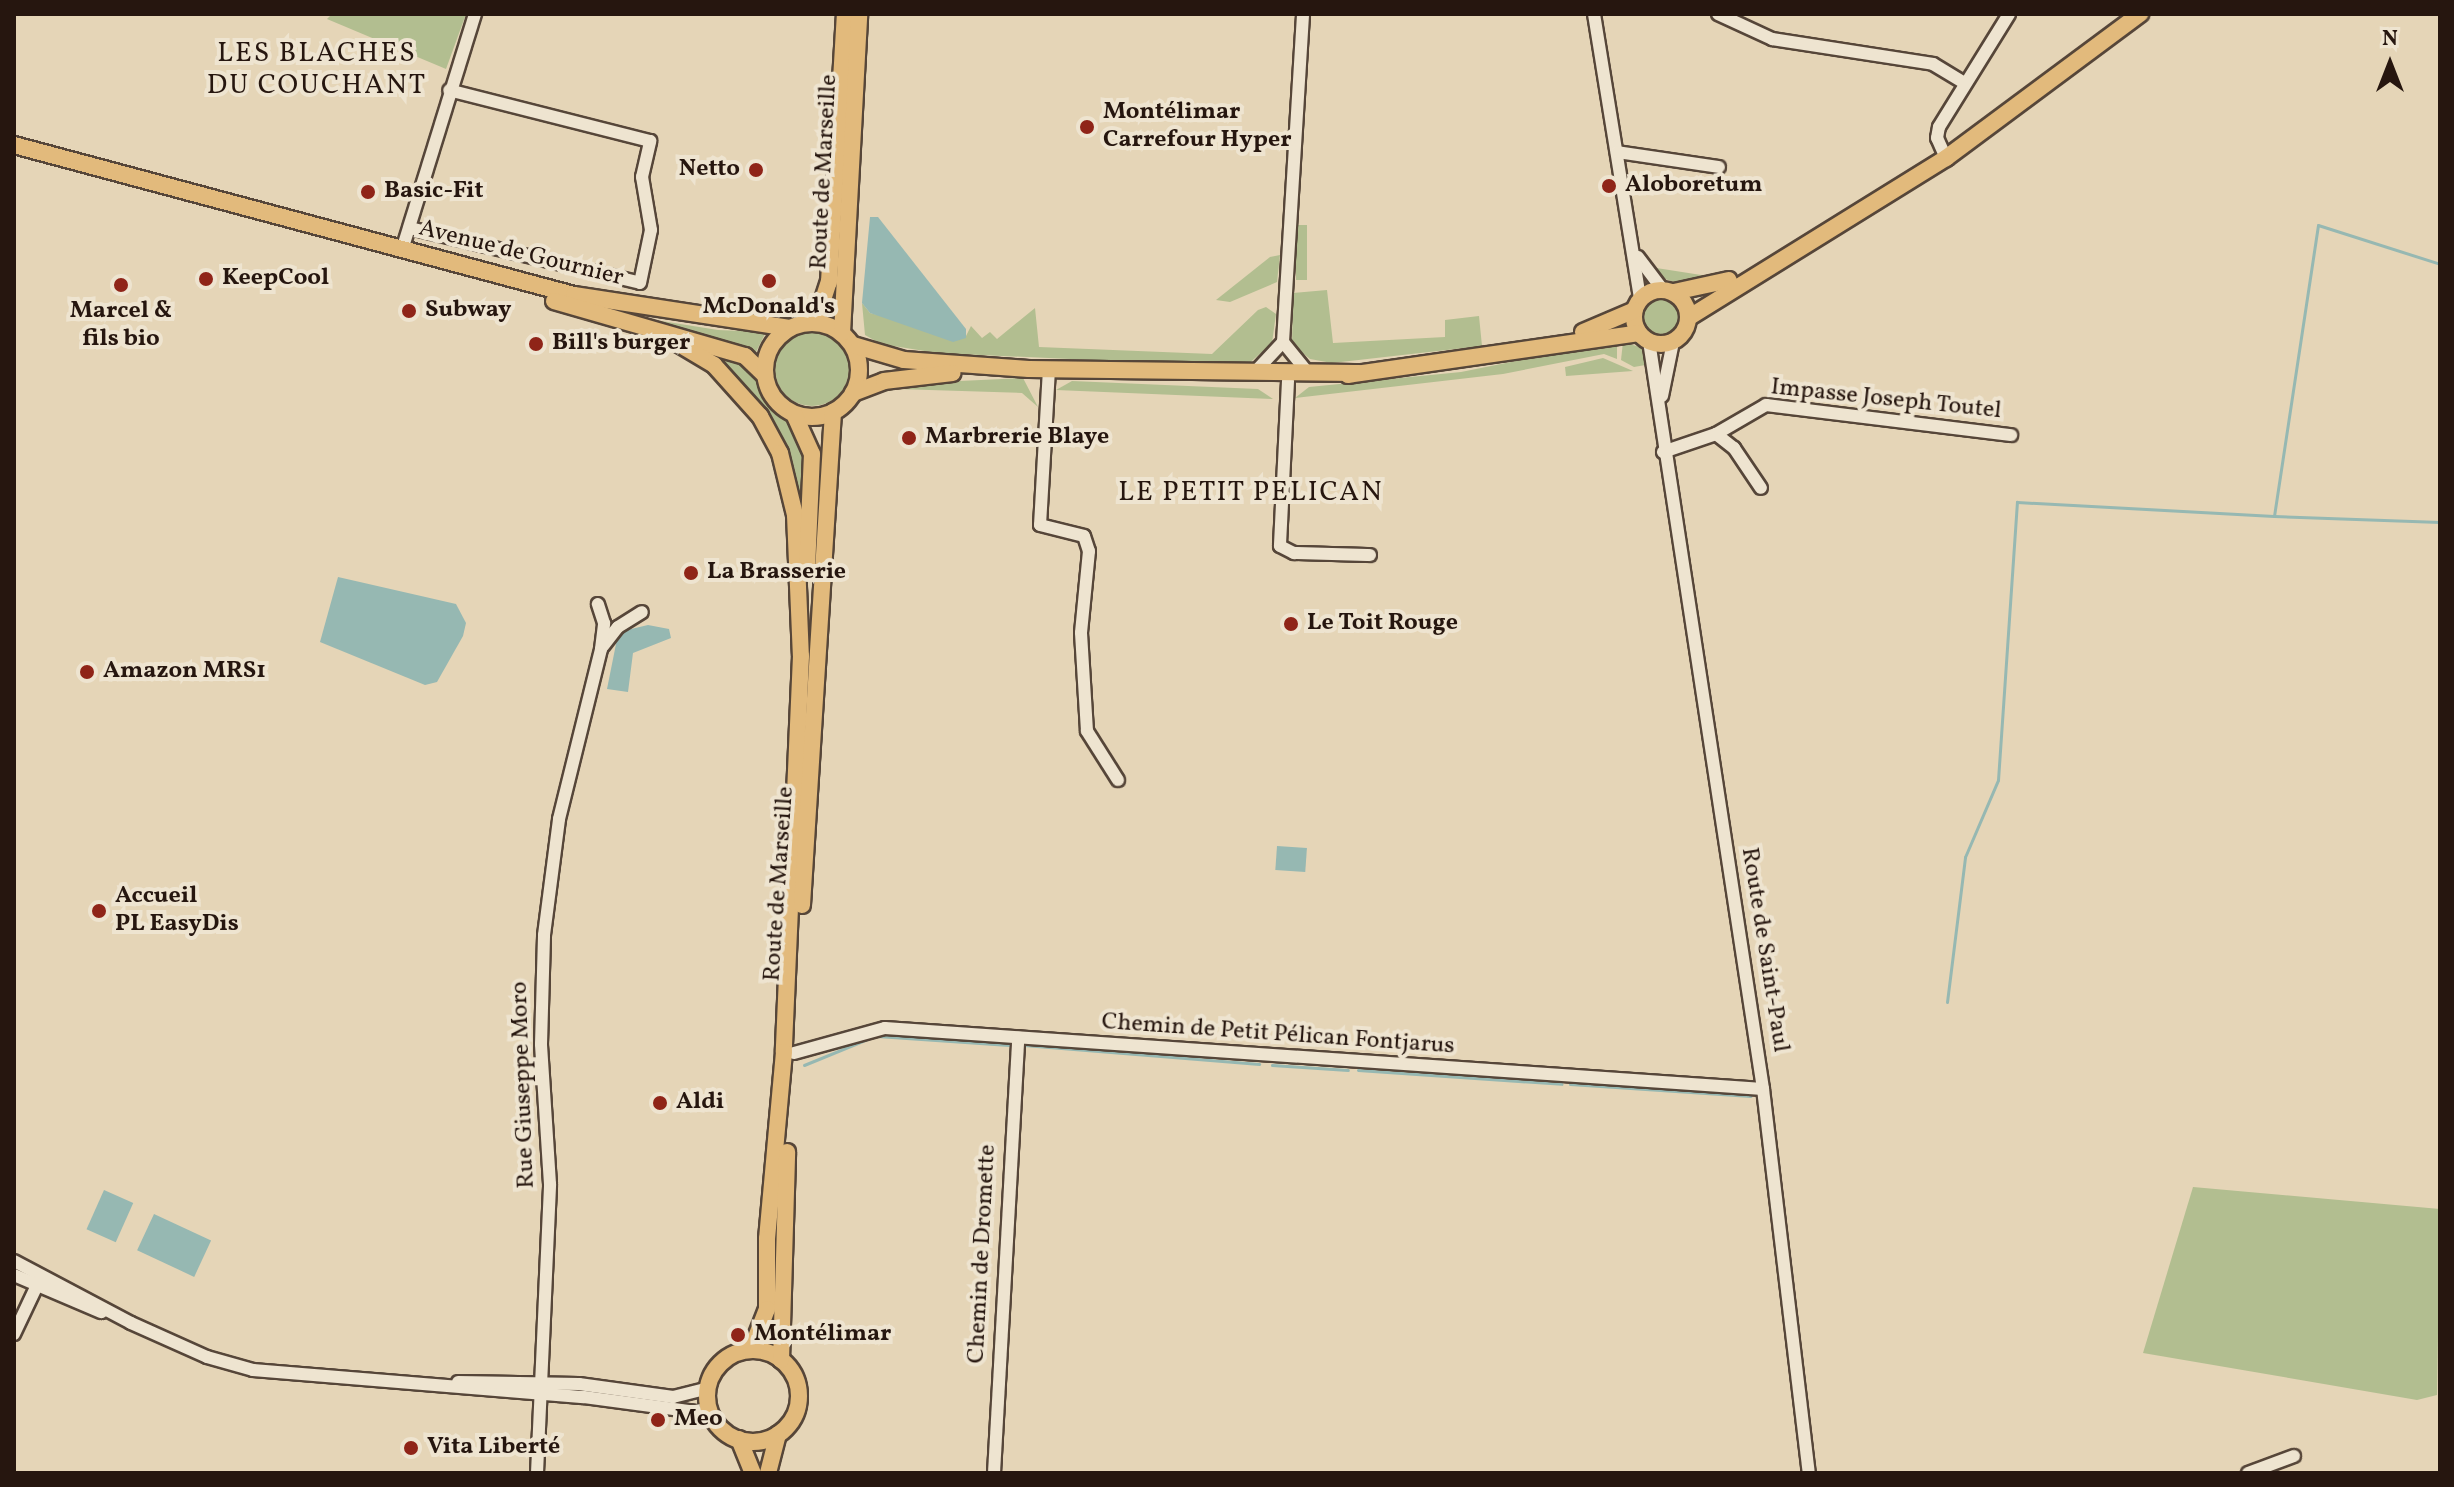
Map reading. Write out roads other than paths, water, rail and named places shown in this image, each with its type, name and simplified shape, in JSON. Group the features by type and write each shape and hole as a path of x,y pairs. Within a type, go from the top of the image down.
{"main road":[{"name":"Route de Marseille","path":"808,323 819,312 829,282 845,14"},
{"name":"Route de Marseille","path":"847,339 859,14"},
{"path":"794,414 833,412 853,393 910,376 1049,369 1288,381 1551,343 1644,337 1673,342 1682,334 1688,318 1771,262 1946,158 2140,14"},
{"name":"Avenue de Gournier","path":"14,145 574,295 716,320 789,328"},
{"name":"Avenue de Gournier","path":"14,157 745,356 765,375"},
{"path":"1551,343 1668,291 1714,287 1771,262"},
{"path":"1668,291 1683,300 1688,318"},
{"path":"1637,305 1644,337"},
{"path":"631,324 646,314 707,324 716,320"},
{"path":"801,637 812,467 803,428 794,414 775,399 765,375 770,348 789,328 808,323 904,360 1029,369"},
{"path":"662,334 733,382 771,432 792,495 801,637"},
{"path":"847,339 859,369 853,393"},
{"path":"1179,375 1359,373"},
{"name":"Route de Marseille","path":"781,1360 778,1320 833,412"},
{"name":"Route de Marseille","path":"751,1350 767,1309 767,1239 784,1052 801,637"},
{"path":"753,1473 739,1439 711,1414 708,1388 721,1363 751,1350 781,1360 797,1383 799,1402 792,1419 778,1434 768,1473"},
{"path":"739,1439 778,1434"}],"street":[{"path":"402,250 475,14"},
{"path":"1303,14 1283,342 1291,359 1307,372"},
{"path":"1594,14 1632,243 1637,305"},
{"path":"1718,14 1772,39 1933,64 1963,82"},
{"path":"1946,158 1937,138 1939,127 1963,82 2009,14"},
{"path":"410,228 640,283 651,230 642,177 650,141 449,90"},
{"path":"1617,152 1719,167"},
{"path":"1632,243 1646,273 1668,291"},
{"name":"Route de Saint-Paul","path":"1644,337 1763,1089 1809,1473"},
{"path":"1255,372 1283,342"},
{"name":"Route de Saint-Paul","path":"1661,435 1673,342"},
{"path":"1049,369 1040,525 1084,536 1089,551 1081,633 1087,731 1118,780"},
{"path":"1288,381 1280,546 1294,553 1370,555"},
{"name":"Impasse Joseph Toutel","path":"1663,452 1716,434 1766,405 2011,435"},
{"path":"1716,434 1734,448 1761,488"},
{"name":"Rue Giuseppe Moro","path":"537,1473 550,1184 541,1044 544,935 559,819 601,649 604,623 598,604"},
{"name":"Rue Giuseppe Moro","path":"601,649 618,627 642,612"},
{"name":"Chemin de Petit Pélican Fontjarus","path":"794,1053 885,1028 1763,1089"},
{"name":"Chemin de Dromette","path":"994,1473 1018,1038"},
{"path":"14,1261 39,1280 207,1357 264,1372 542,1388 711,1414"},
{"path":"14,1272 70,1293 80,1292 112,1314"},
{"path":"14,1334 39,1280"},
{"path":"438,1384 489,1392 579,1384 673,1397 708,1388"},
{"path":"2248,1473 2294,1456"}],"water":[{"path":"870,217 878,217 966,329 966,338 953,342 870,313 862,303"},
{"path":"338,577 456,604 466,623 463,636 437,682 425,685 320,642"},
{"path":"648,625 669,629 671,638 633,653 628,692 607,689 617,639 627,630"},
{"path":"1277,846 1307,848 1305,872 1275,870"},
{"path":"104,1190 133,1203 116,1242 87,1229"},
{"path":"154,1214 211,1241 194,1277 137,1250"}],"waterway":[{"path":"1947,1002 1965,857 1998,780 2017,502 2274,516 2318,225 2440,264"},
{"path":"2274,516 2440,522"},
{"path":"877,1036 1009,1045"},
{"path":"804,1065 870,1038"},
{"path":"1024,1045 1259,1064"},
{"path":"1272,1065 1348,1070"},
{"path":"1358,1070 1562,1084"},
{"path":"1570,1084 1751,1096"}],"place":[{"name":"Montélimar Carrefour Hyper","path":"1087,127"},
{"name":"Netto","path":"756,170"},
{"name":"Aloboretum","path":"1609,186"},
{"name":"Basic-Fit","path":"368,192"},
{"name":"KeepCool","path":"206,279"},
{"name":"McDonald's","path":"769,281"},
{"name":"Marcel & fils bio","path":"121,285"},
{"name":"Subway","path":"409,311"},
{"name":"Bill's burger","path":"536,344"},
{"name":"Marbrerie Blaye","path":"909,438"},
{"name":"La Brasserie","path":"691,573"},
{"name":"Le Toit Rouge","path":"1291,624"},
{"name":"Amazon MRS1","path":"87,672"},
{"name":"Accueil PL EasyDis","path":"99,911"},
{"name":"Aldi","path":"660,1103"},
{"name":"Montélimar","path":"738,1335"},
{"name":"Meo","path":"658,1420"},
{"name":"Vita Liberté","path":"411,1448"}],"district":[{"name":"LES BLACHES DU COUCHANT","path":"317,70"},
{"name":"LE PETIT PELICAN","path":"1251,493"}]}
